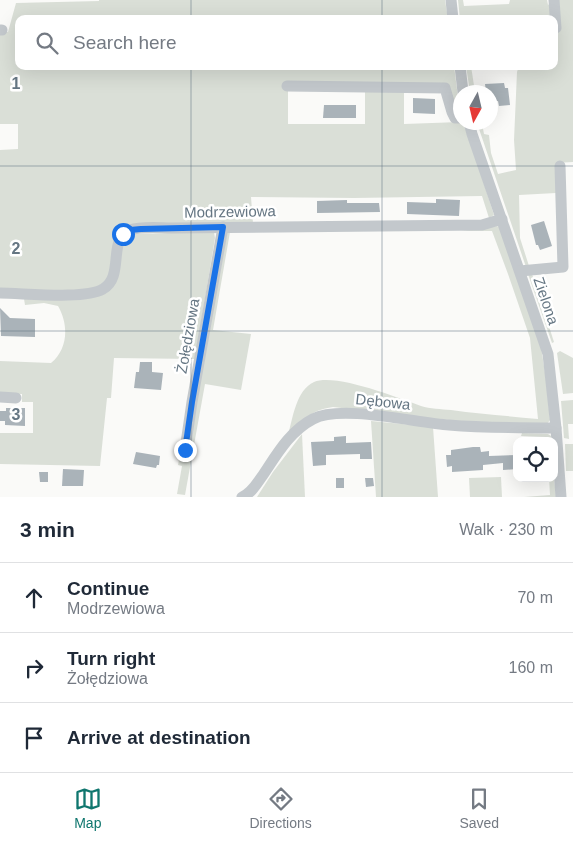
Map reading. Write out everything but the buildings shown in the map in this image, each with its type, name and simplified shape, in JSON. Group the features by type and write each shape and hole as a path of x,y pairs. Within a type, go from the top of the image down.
{"street":[{"path":"451,0 453,15"},
{"path":"554,0 555,15"},
{"path":"460,70 462,85"},
{"path":"287,86 445,88 453,114"},
{"name":"Zielona","path":"472,130 548,354 561,497"},
{"path":"520,271 563,267 560,166"},
{"name":"Modrzewiowa","path":"0,293 64,294 97,292 109,285 113,278 119,240 123,234 130,230 223,227 482,225 502,219"},
{"name":"Żołędziowa","path":"185,450 223,227"},
{"path":"0,397 16,398"},
{"name":"Dębowa","path":"242,497 253,489 285,442 299,428 314,418 333,414 382,416 447,425 556,428"}],"shaded area":[{"path":"99,0 445,0 447,15 15,15 15,70 455,70 456,85 453,85 453,101 446,84 288,90 288,124 365,124 365,90 404,90 404,124 453,122 453,130 467,130 494,215 489,218 482,196 251,197 253,223 119,230 130,234 214,232 215,238 195,359 114,358 111,398 107,398 100,466 0,464 0,433 33,433 33,402 22,402 22,394 0,394 0,361 51,363 61,351 65,336 64,321 58,306 44,303 25,305 24,299 0,289 0,150 18,149 18,124 0,124 0,32 8,32 16,3"},
{"path":"458,0 463,0 464,6 509,4 510,0 547,0 548,5 554,0 573,0 573,162 556,163 556,193 519,195 520,238 529,266 526,267 479,130 483,130 484,134 489,135 491,153 498,174 516,170 514,140 517,72 518,70 558,70 558,15 460,15"},
{"path":"467,70 472,70 474,85 469,85"},
{"path":"497,226 501,228 541,347 550,420 547,424 451,421 333,407 313,413 288,435 296,405 303,391 314,382 324,380 367,388 428,408 538,419 530,338 492,231 461,231"},
{"path":"230,232 213,330 251,334 241,390 205,384 185,495 177,494 182,466 178,465 180,454 189,455 191,421 227,233"},
{"path":"528,274 532,274 554,342 552,343"},
{"path":"560,351 573,358 573,393 563,394 557,353"},
{"path":"573,400 573,424 568,424 569,439 564,438 561,401"},
{"path":"371,421 433,427 438,497 376,497"},
{"path":"522,433 548,434 551,437 546,437 521,436"},
{"path":"302,434 305,497 257,497 273,472"},
{"path":"565,444 573,444 573,471 566,471"},
{"path":"501,477 502,497 470,497 469,478"},
{"path":"549,482 554,482 556,497 524,497 550,495"}],"route":[{"path":"123,234 130,230 141,229 223,227 185,450"}]}
